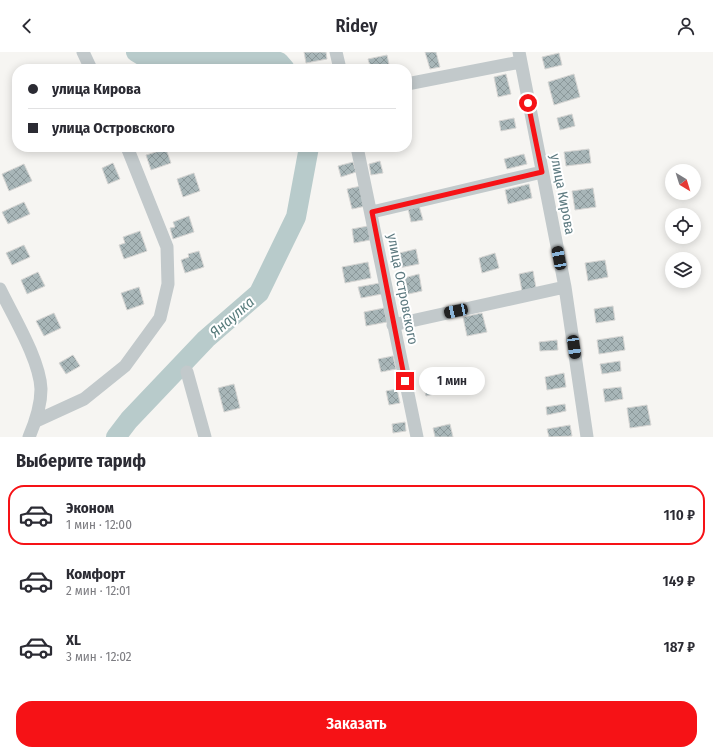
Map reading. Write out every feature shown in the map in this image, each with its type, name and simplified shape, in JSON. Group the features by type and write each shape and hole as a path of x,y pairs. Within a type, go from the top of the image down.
{"street":[{"path":"83,52 89,64"},
{"path":"336,52 339,64"},
{"path":"412,83 519,57"},
{"name":"улица Кирова","path":"519,57 565,287 587,437"},
{"path":"36,421 84,399 125,366 160,318 168,284 167,247 129,152"},
{"name":"улица Островского","path":"358,152 372,212 393,325 417,437"},
{"path":"372,212 542,172"},
{"path":"393,325 565,287"},
{"path":"0,289 36,364 41,389 36,421 29,437"},
{"path":"187,372 205,437"}],"building":[{"path":"304,52 326,52 327,59 306,63"},
{"path":"425,52 436,52 440,67 430,69"},
{"path":"559,53 562,65 545,69 542,57"},
{"path":"387,55 389,64 370,64 368,59"},
{"path":"506,74 511,94 498,97 494,77"},
{"path":"574,74 580,97 554,105 548,82"},
{"path":"572,114 575,126 560,130 557,118"},
{"path":"514,118 516,128 501,131 499,121"},
{"path":"589,149 591,163 566,166 564,152"},
{"path":"156,152 167,152 171,163 151,170 146,155"},
{"path":"524,154 527,164 507,169 504,159"},
{"path":"380,161 383,173 371,175 369,164"},
{"path":"353,162 356,172 341,177 338,166"},
{"path":"113,163 120,179 108,184 102,168"},
{"path":"24,164 32,181 9,191 2,174"},
{"path":"194,173 200,191 183,197 177,179"},
{"path":"529,184 532,198 508,204 505,190"},
{"path":"361,186 366,206 352,209 347,189"},
{"path":"593,188 596,207 575,210 572,191"},
{"path":"24,202 30,214 8,224 2,212"},
{"path":"419,206 423,220 411,222 408,208"},
{"path":"189,216 194,232 173,239 170,228 175,227 173,222"},
{"path":"368,226 370,240 354,243 352,229"},
{"path":"140,231 147,251 124,259 119,245 125,243 123,237"},
{"path":"24,245 30,257 12,265 6,253"},
{"path":"416,249 419,264 394,269 391,255"},
{"path":"199,251 204,267 185,273 181,260 189,257 188,254"},
{"path":"495,253 499,268 482,273 479,258"},
{"path":"605,260 608,277 588,281 585,263"},
{"path":"368,262 371,278 345,283 342,267"},
{"path":"533,271 536,288 522,291 519,274"},
{"path":"38,272 45,286 27,294 21,280"},
{"path":"419,274 422,291 404,295 400,279"},
{"path":"380,283 382,294 361,298 358,287"},
{"path":"139,287 144,304 127,310 121,293"},
{"path":"613,306 615,320 596,323 594,309"},
{"path":"384,308 387,322 366,326 364,312"},
{"path":"54,313 61,328 44,336 36,321"},
{"path":"482,313 487,332 467,336 463,317"},
{"path":"623,336 625,350 599,354 597,340"},
{"path":"557,340 558,350 540,351 539,342"},
{"path":"73,355 80,366 66,374 59,363"},
{"path":"393,356 396,369 381,372 378,359"},
{"path":"620,361 621,371 602,374 600,364"},
{"path":"564,373 566,387 547,390 545,377"},
{"path":"434,377 438,393 426,396 422,380"},
{"path":"234,384 240,408 224,412 218,388"},
{"path":"621,387 623,399 605,402 603,389"},
{"path":"397,389 400,403 389,405 386,391"},
{"path":"565,404 566,411 547,415 546,407"},
{"path":"647,405 651,425 630,428 627,408"},
{"path":"405,422 406,431 393,433 392,424"},
{"path":"450,424 453,437 435,437 433,428"},
{"path":"570,425 572,436 549,437 547,429"}],"waterway":[{"name":"Янаулка","path":"136,52 151,61 246,54 279,62 281,64"},
{"name":"Янаулка","path":"116,437 129,420 206,339 259,293 296,217 308,152"}],"route":[{"path":"405,381 372,212 542,172 528,103"}]}
